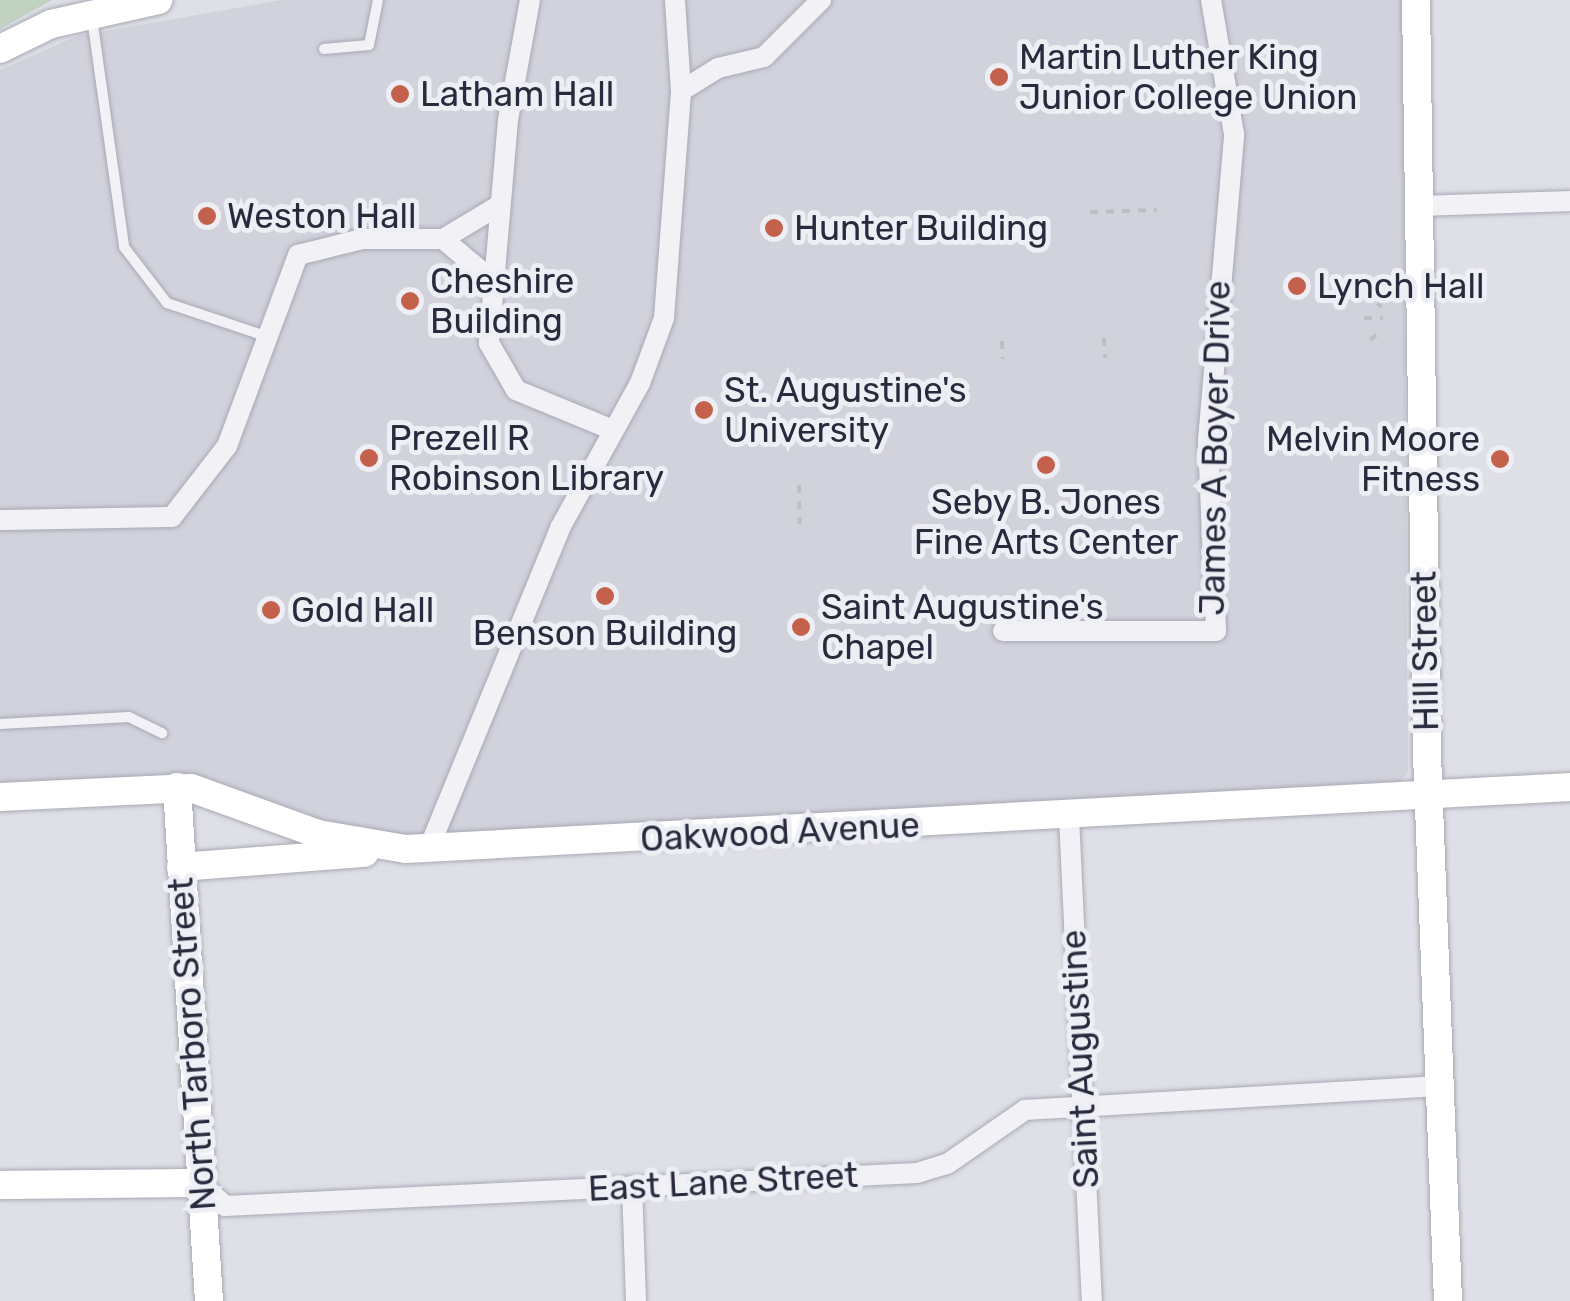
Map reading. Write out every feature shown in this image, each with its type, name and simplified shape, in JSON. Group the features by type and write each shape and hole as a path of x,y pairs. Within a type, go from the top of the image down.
{"street":[{"path":"0,49 91,12 158,0"},
{"path":"530,0 498,206 489,343 504,377 540,404 610,429"},
{"path":"181,868 418,849 664,318 680,91 681,52 675,0"},
{"path":"680,91 718,68 764,57 821,0"},
{"name":"James A Boyer Drive","path":"1003,632 1216,631 1207,587 1208,440 1234,134 1212,0"},
{"name":"Hill Street","path":"1416,0 1429,798 1448,1301"},
{"path":"681,52 718,68"},
{"path":"1420,206 1570,202"},
{"path":"0,520 172,516 227,446 298,255 362,239 443,239 498,206"},
{"path":"443,239 492,281"},
{"name":"Oakwood Avenue","path":"0,797 177,787 318,834 418,849 1429,798 1570,787"},
{"name":"North Tarboro Street","path":"177,787 209,1301"},
{"name":"Saint Augustine","path":"1069,817 1092,1301"},
{"name":"East Lane Street","path":"0,1185 200,1183 225,1206 917,1172 963,1154 1025,1110 1438,1086"},
{"path":"632,1186 636,1301"}],"lane":[{"path":"324,48 369,44 378,0"},
{"path":"91,12 124,247 168,303 265,336"},
{"path":"0,724 130,717 162,732"}],"path":[{"path":"1090,212 1157,210"},
{"path":"1354,282 1382,307"},
{"path":"1364,318 1383,318"},
{"path":"1370,340 1380,331"},
{"path":"1104,338 1105,358"},
{"path":"1002,341 1003,359"},
{"path":"799,485 800,524"}],"shaded area":[{"name":"St. Augustine's University","path":"281,0 1402,0 1408,772 1398,783 411,836 339,828 204,780 0,786 0,70 77,36"}],"green space":[{"path":"0,0 52,0 0,29"}],"place":[{"name":"Martin Luther King Junior College Union","path":"999,77"},
{"name":"Latham Hall","path":"400,94"},
{"name":"Weston Hall","path":"207,216"},
{"name":"Hunter Building","path":"774,228"},
{"name":"Lynch Hall","path":"1297,286"},
{"name":"Cheshire Building","path":"410,301"},
{"name":"St. Augustine's University","path":"704,410"},
{"name":"Prezell R Robinson Library","path":"369,458"},
{"name":"Melvin Moore Fitness","path":"1500,459"},
{"name":"Seby B. Jones Fine Arts Center","path":"1046,465"},
{"name":"Benson Building","path":"605,596"},
{"name":"Gold Hall","path":"271,610"},
{"name":"Saint Augustine's Chapel","path":"801,627"}]}
